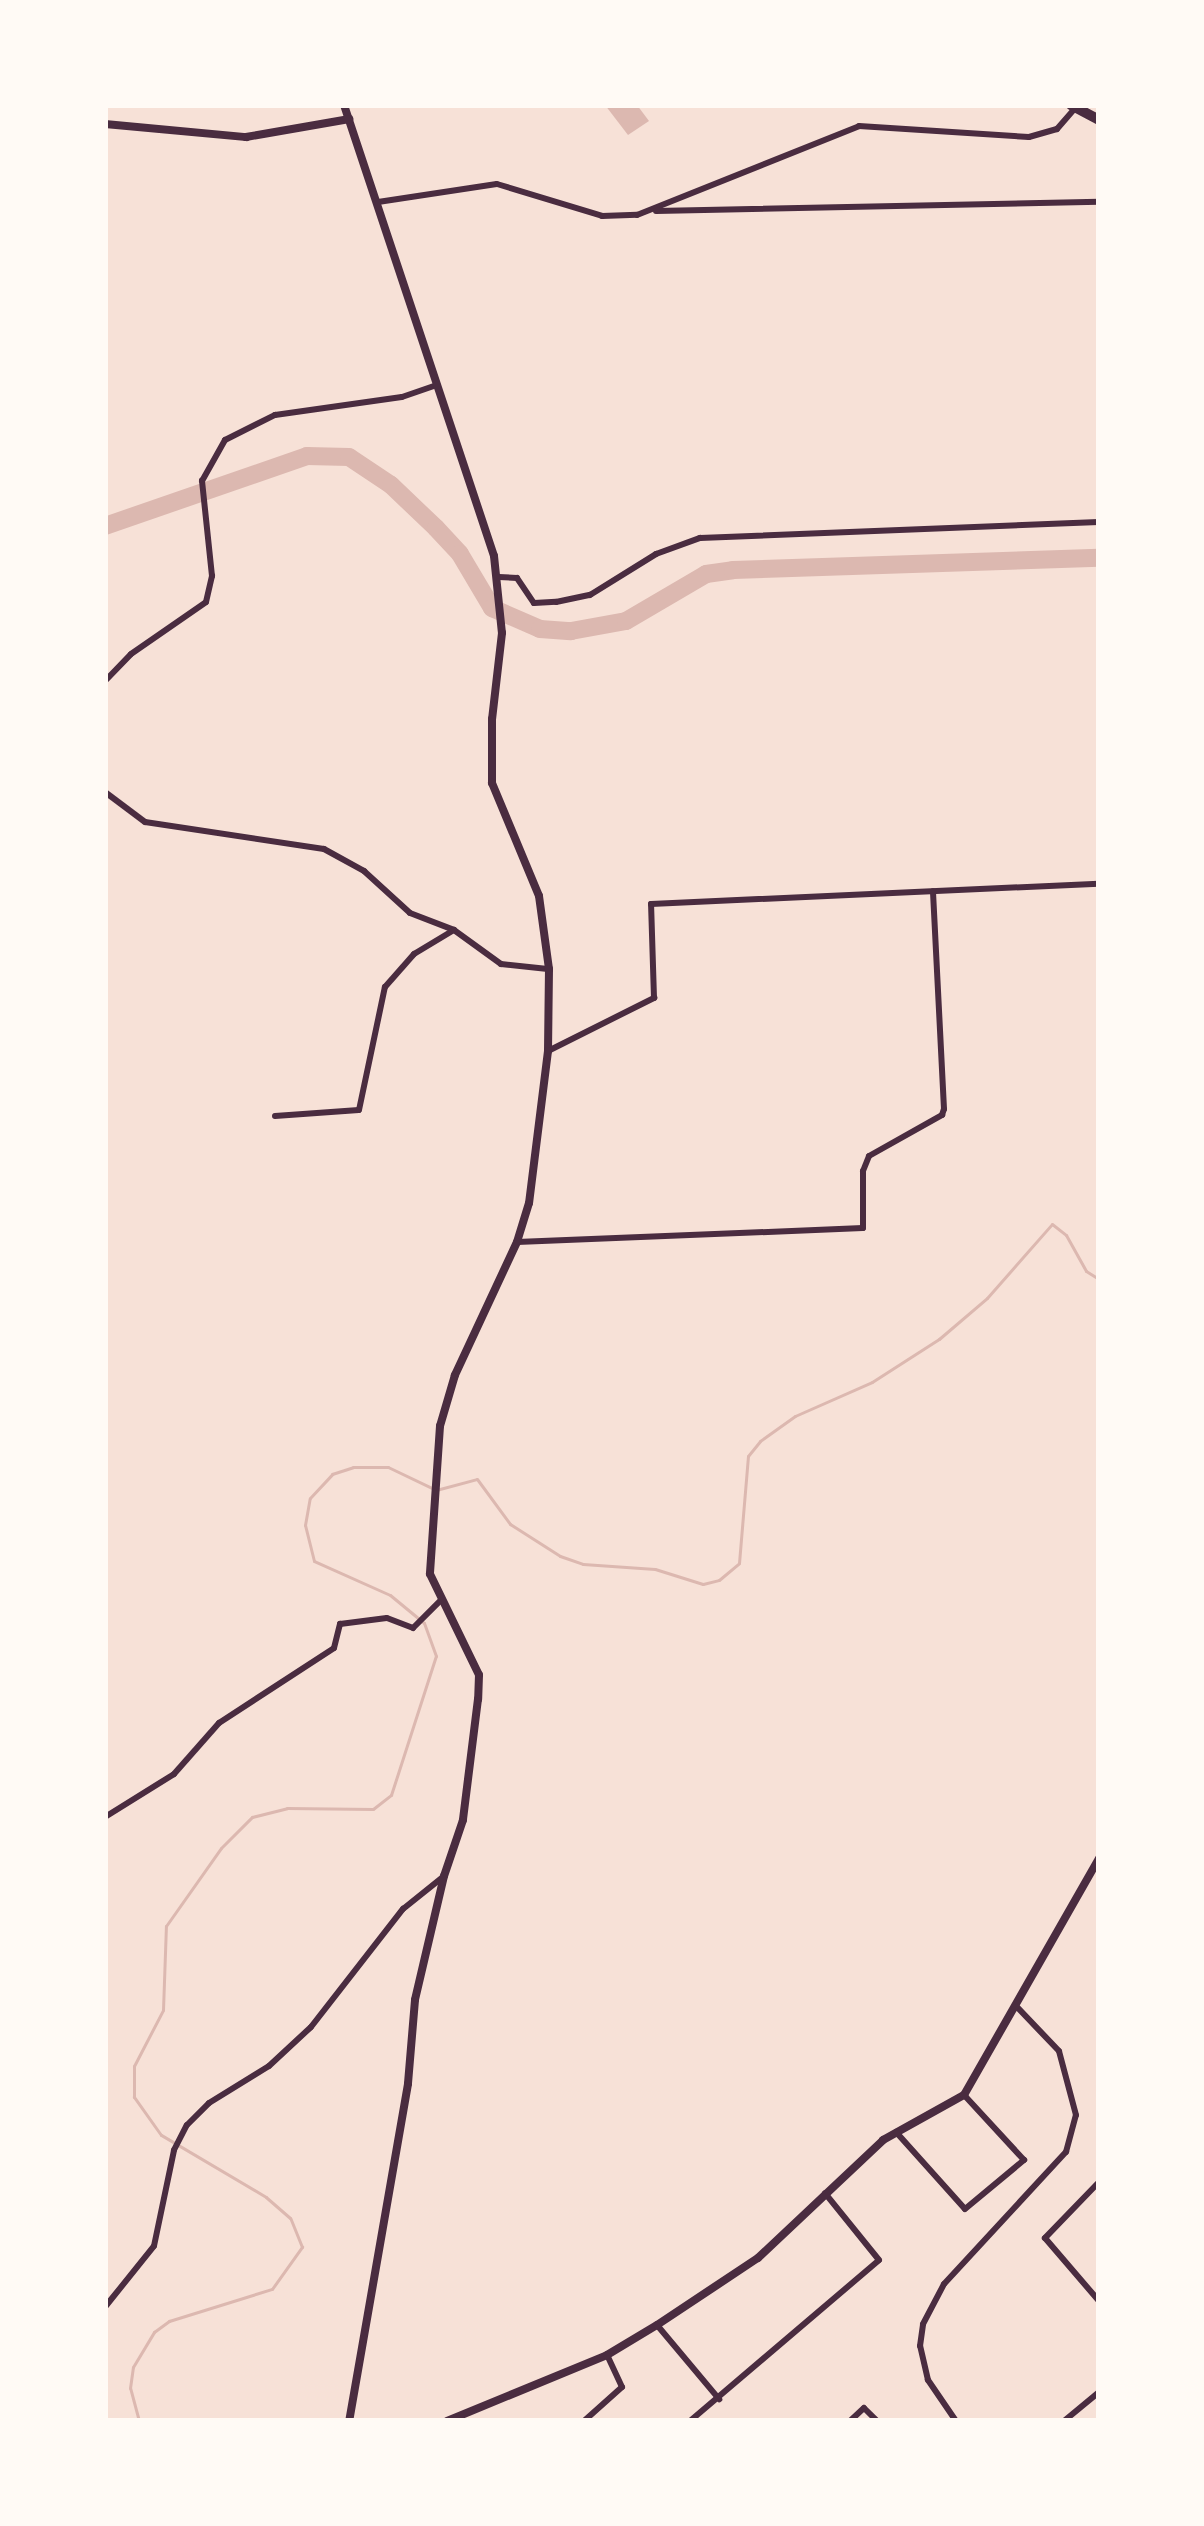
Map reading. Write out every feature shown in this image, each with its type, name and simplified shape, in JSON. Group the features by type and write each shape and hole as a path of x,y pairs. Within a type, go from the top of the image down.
{"highway":[{"path":"1073,106 1099,120"}],"street":[{"path":"344,105 499,578 502,629 492,783 539,896 549,969 548,1051 529,1203 517,1243 445,1402 433,1496 430,1574 479,1675 464,1820 443,1876 415,2000 408,2084 349,2421"},
{"path":"378,202 497,184 602,216 652,210 859,126 1028,137 1057,129 1073,106"},
{"path":"105,124 246,137 349,119"},
{"path":"652,210 674,215 1099,202"},
{"path":"105,682 131,654 206,602 212,576 202,481 225,440 275,415 402,397 436,385"},
{"path":"499,578 517,578 534,603 556,602 590,595 656,554 700,538 1099,522"},
{"path":"105,791 145,822 324,849 364,871 410,913 454,930 513,969 549,969"},
{"path":"548,1051 654,998 651,904 1099,884"},
{"path":"517,1243 862,1228 862,1172 869,1156 942,1115 944,1109 933,891"},
{"path":"275,1116 359,1110 385,987 414,955 454,930"},
{"path":"105,1817 174,1774 219,1723 334,1648 340,1624 366,1617 415,1626 440,1601"},
{"path":"447,2421 465,2418 607,2355 657,2325 758,2258 896,2132 964,2096 1099,1858"},
{"path":"105,2306 154,2246 177,2144 209,2104 269,2066 310,2026 403,1909 443,1876"},
{"path":"956,2421 928,2380 920,2346 923,2324 944,2284 1066,2152 1076,2115 1059,2051 1016,2006"},
{"path":"896,2132 965,2209 1024,2160 964,2096"},
{"path":"1099,2182 1045,2238 1099,2300"},
{"path":"690,2421 879,2260 824,2193"},
{"path":"657,2325 718,2398"},
{"path":"584,2421 622,2387 607,2355"},
{"path":"1064,2421 1099,2392"},
{"path":"850,2421 864,2408 877,2421"}],"shaded area":[{"path":"605,105 637,105 649,121 628,135"}],"waterway":[{"path":"105,526 307,456 349,457 391,485 436,528 460,554 492,608 540,629 571,631 626,621 706,574 733,570 1099,558"},
{"path":"139,2421 130,2388 133,2367 154,2332 169,2321 272,2289 302,2247 290,2218 266,2197 161,2135 134,2097 134,2066 163,2010 166,1926 221,1848 252,1817 287,1808 373,1809 391,1795 436,1656 424,1623 390,1595 314,1561 305,1525 310,1498 332,1474 353,1467 388,1467 436,1490 477,1479 510,1524 560,1556 583,1564 655,1569 703,1584 719,1580 739,1563 748,1456 760,1441 795,1416 872,1382 939,1339 987,1298 1052,1224 1066,1235 1086,1271 1099,1279"}]}
